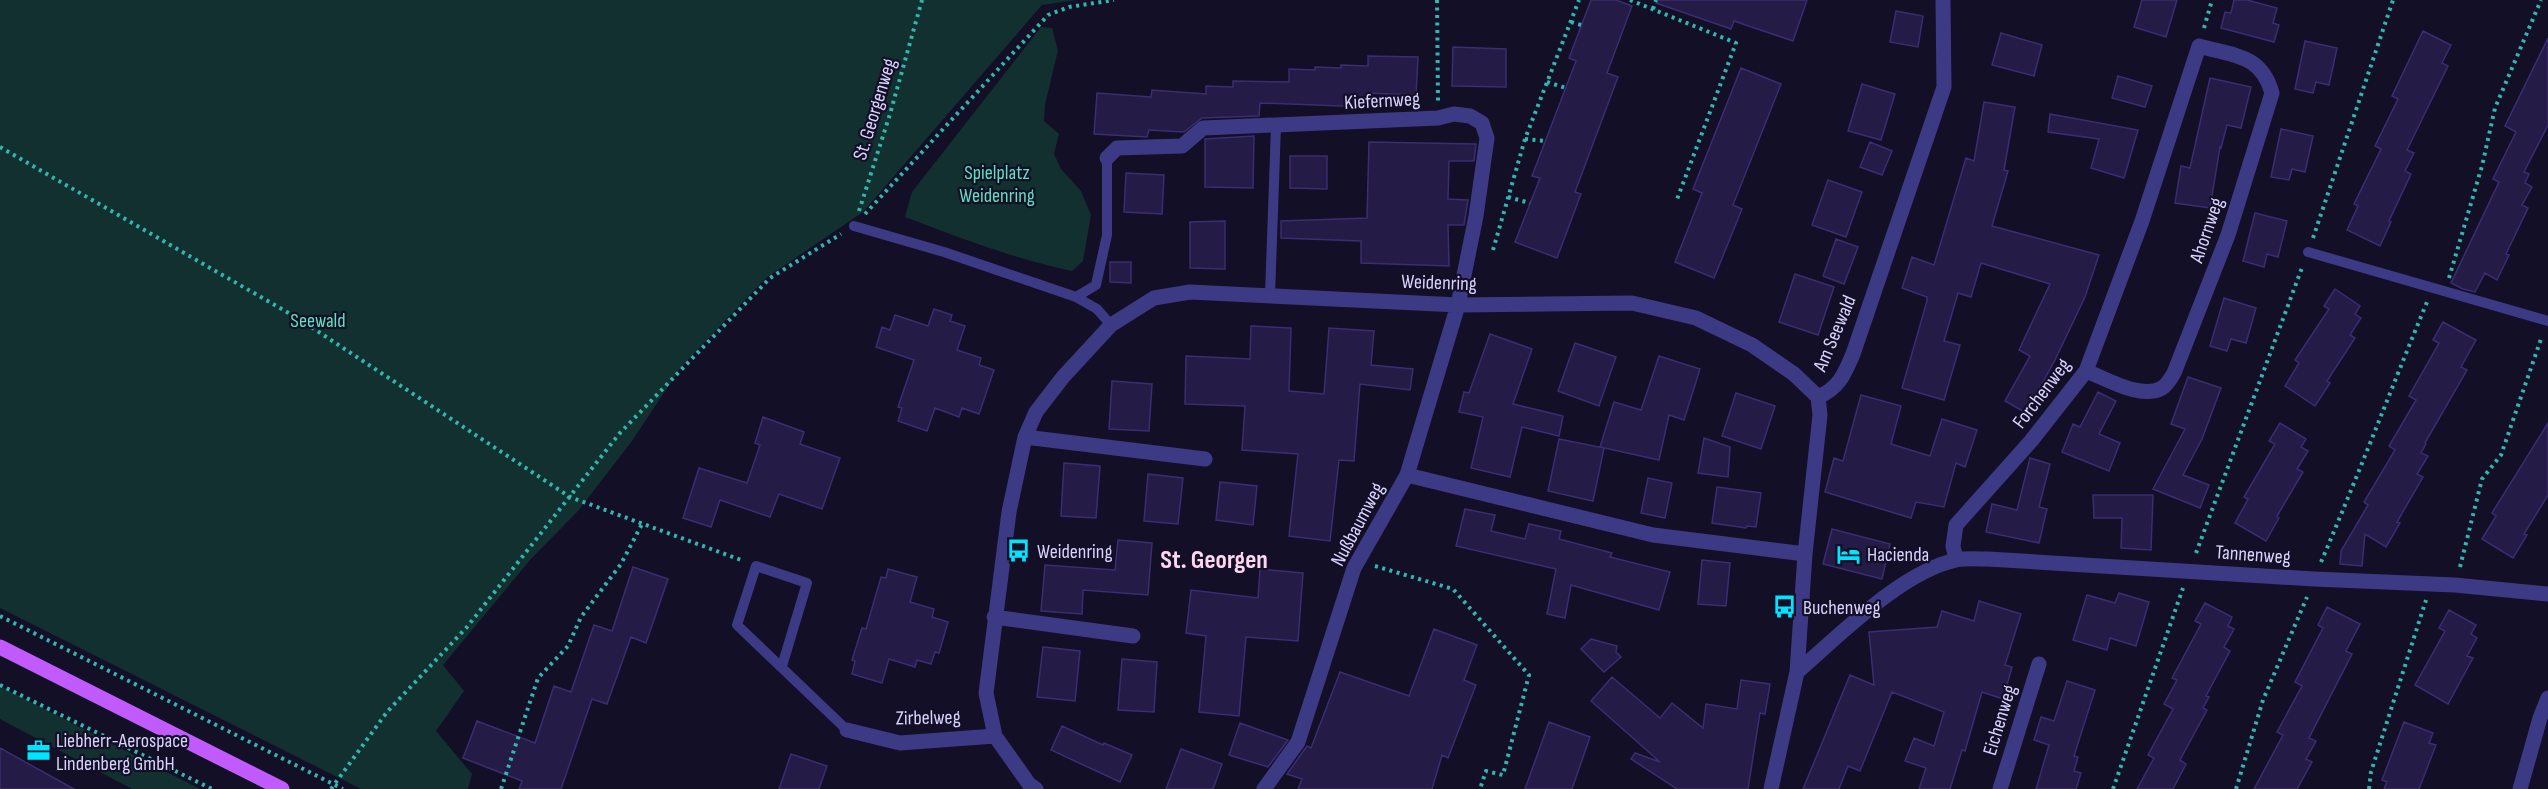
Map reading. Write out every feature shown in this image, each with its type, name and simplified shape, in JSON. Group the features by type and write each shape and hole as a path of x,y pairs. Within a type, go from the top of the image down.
{"main road":[{"path":"0,647 282,789"}],"street":[{"name":"Am Seewald","path":"1771,789 1797,672 1805,554 1817,455 1820,415 1818,397 1832,391 1843,376 1853,354 1944,87 1943,0"},
{"name":"Ahornweg","path":"2086,371 2134,390 2152,392 2164,387 2183,354 2228,235 2272,93 2267,77 2259,66 2246,59 2199,46"},
{"name":"Forchenweg","path":"1956,560 1953,546 1956,525 2031,441 2086,371 2142,221 2199,46"},
{"name":"Kiefernweg","path":"1107,158 1117,148 1182,146 1203,128 1438,118 1454,114 1470,116 1482,123 1487,138 1476,216 1458,305"},
{"name":"Weidenring","path":"1036,789 1029,784 995,736 986,693 1009,512 1025,437 1036,412 1063,377 1111,325 1154,298 1190,292 1458,305 1632,303 1696,318 1752,345 1794,374 1818,397"},
{"name":"Nußbaumweg","path":"1264,789 1298,742 1353,568 1407,475 1458,305"},
{"path":"1025,437 1205,459"},
{"path":"1407,475 1653,535 1805,554"},
{"name":"Tannenweg","path":"1956,560 1988,559 2314,579 2455,585 2548,594"},
{"path":"1797,672 1876,604 1919,575 1956,560"},
{"path":"994,617 1133,636"},
{"name":"Eichenweg","path":"2000,789 2039,664"},
{"path":"2520,789 2548,698"},
{"name":"Zirbelweg","path":"847,730 900,742 995,736"}],"lane":[{"path":"1270,295 1276,126"},
{"path":"1076,297 1096,285 1107,235 1107,158"},
{"path":"854,226 944,252 1076,297 1097,309 1111,325"},
{"path":"2308,252 2547,324"},
{"path":"756,566 807,583 782,666"},
{"name":"Zirbelweg","path":"756,566 737,625 847,730"}],"path":[{"name":"St. Georgenweg","path":"854,226 890,114 922,0"},
{"path":"331,789 387,712 467,627 618,434 770,278 854,226 1048,15 1069,7 1114,0"},
{"path":"1437,0 1438,118"},
{"path":"1493,250 1525,140 1579,0"},
{"path":"1630,0 1736,43 1676,202"},
{"path":"1653,9 1656,0"},
{"path":"2199,46 2212,0"},
{"path":"2113,789 2190,570 2308,252 2393,0"},
{"path":"1571,22 1581,25"},
{"path":"1547,82 1566,88"},
{"path":"1525,140 1545,141"},
{"path":"0,147 298,320 570,497 756,566"},
{"path":"1508,197 1530,203"},
{"path":"2455,585 2482,478 2501,455 2547,324"},
{"path":"501,789 538,678 568,646 581,617 621,564 642,524"},
{"path":"1358,561 1453,590 1529,675 1503,775 1486,771 1480,789"},
{"path":"2236,789 2263,700 2314,579"},
{"path":"2369,789 2371,772 2432,584"},
{"path":"0,616 343,789"},
{"path":"0,685 212,789"}],"green space":[{"name":"Seewald","path":"0,0 1076,0 1042,5 863,212 766,278 681,367 632,441 578,511 530,560 443,665 464,691 436,731 472,774 468,789 361,789 0,608"},
{"name":"Spielplatz Weidenring","path":"1041,27 1052,28 1058,50 1045,105 1044,121 1059,134 1054,154 1061,169 1081,191 1091,215 1083,261 1072,271 1008,254 905,217 912,192"},
{"path":"0,686 200,789 132,789 0,719"}],"building":[{"path":"1591,0 1616,0 1632,6 1607,73 1618,77 1575,192 1581,194 1557,258 1515,242 1540,178 1532,176 1576,61 1569,58"},
{"path":"1657,0 1807,0 1793,41 1734,21 1731,29 1656,3"},
{"path":"2142,0 2177,0 2166,37 2134,27"},
{"path":"2234,0 2247,0 2277,8 2273,23 2279,25 2274,42 2221,28 2225,12 2231,13"},
{"path":"1896,11 1923,16 1918,47 1890,42"},
{"path":"2423,31 2451,45 2442,63 2448,66 2407,150 2414,153 2405,171 2411,174 2380,246 2347,230 2358,206 2354,204 2381,149 2375,146 2398,99 2392,96"},
{"path":"2001,33 2042,45 2034,76 1992,65"},
{"path":"2548,38 2548,125 2524,172 2529,174 2525,183 2532,187 2522,205 2528,208 2506,254 2509,255 2497,280 2485,273 2475,292 2463,289 2451,283 2499,182 2493,179 2516,132 2505,126"},
{"path":"2305,41 2337,48 2329,85 2316,82 2313,93 2295,89"},
{"path":"1453,47 1506,49 1506,87 1452,86"},
{"path":"1368,56 1418,57 1416,95 1367,93 1367,107 1260,103 1259,116 1202,118 1184,132 1149,130 1147,137 1094,134 1097,93 1151,97 1152,90 1206,94 1206,86 1233,87 1233,81 1289,82 1289,69 1341,68 1341,65 1368,66"},
{"path":"1741,68 1781,84 1733,205 1742,209 1714,278 1675,262 1702,193 1693,189"},
{"path":"2118,76 2152,86 2145,107 2112,98"},
{"path":"2210,78 2251,87 2241,128 2227,125 2220,147 2210,208 2175,203 2181,166 2190,168"},
{"path":"1862,84 1895,94 1881,140 1848,131"},
{"path":"1984,102 2015,107 2004,170 2008,171 1992,226 2099,255 2085,297 2055,360 2026,413 2005,401 2030,356 2019,350 2050,284 1981,263 1971,297 1958,293 1944,341 1960,345 1944,400 1902,388 1927,297 1902,288 1912,257 1934,265 1966,158 1974,161"},
{"path":"2050,114 2138,130 2124,178 2091,168 2099,139 2048,132"},
{"path":"2281,129 2313,136 2305,172 2292,169 2289,180 2271,177"},
{"path":"1254,136 1253,188 1205,187 1205,139"},
{"path":"1369,142 1476,144 1474,161 1449,161 1448,199 1468,200 1464,225 1448,225 1449,266 1361,263 1361,241 1281,238 1281,221 1367,218"},
{"path":"1870,142 1892,151 1882,175 1860,167"},
{"path":"1290,156 1327,156 1327,189 1290,188"},
{"path":"1126,173 1164,175 1162,214 1124,212"},
{"path":"1828,180 1862,192 1846,237 1812,225"},
{"path":"2255,213 2287,221 2278,257 2267,254 2264,267 2243,261"},
{"path":"1225,221 1225,269 1190,268 1190,222"},
{"path":"1836,239 1858,247 1844,284 1823,276"},
{"path":"1110,262 1131,262 1131,283 1110,282"},
{"path":"1795,274 1834,287 1818,335 1779,322"},
{"path":"2335,289 2360,306 2355,314 2361,318 2350,335 2355,338 2327,381 2330,383 2315,406 2285,386 2299,363 2295,360 2329,309 2324,306"},
{"path":"2224,298 2256,308 2246,343 2231,339 2227,351 2210,346"},
{"path":"934,309 952,315 950,321 965,326 957,350 981,358 979,365 994,370 979,414 962,408 959,417 935,408 927,431 898,421 902,408 898,407 914,360 876,347 882,327 890,330 895,315 928,326"},
{"path":"2443,322 2476,340 2461,367 2467,370 2421,453 2428,456 2417,474 2423,477 2397,522 2400,523 2386,547 2365,534 2362,566 2340,564 2341,551 2368,505 2364,502 2395,450 2389,446 2416,400 2409,396 2439,343 2433,340"},
{"path":"1251,326 1291,328 1289,391 1324,394 1329,328 1374,331 1371,365 1413,369 1410,390 1360,384 1354,461 1339,460 1330,541 1289,536 1298,454 1242,450 1245,406 1185,404 1186,356 1250,359"},
{"path":"1490,334 1532,349 1513,404 1563,416 1559,436 1522,427 1510,477 1471,468 1483,417 1459,412 1464,392 1469,393"},
{"path":"1575,343 1616,357 1599,406 1558,391"},
{"path":"1659,356 1700,369 1684,420 1669,415 1659,460 1600,447 1614,402 1641,410"},
{"path":"2188,377 2221,388 2202,439 2183,475 2209,485 2200,508 2153,489 2185,429 2171,424"},
{"path":"1112,381 1152,384 1149,431 1109,429"},
{"path":"2098,392 2116,401 2099,434 2120,443 2109,471 2062,452 2073,424 2080,427"},
{"path":"1736,393 1775,406 1761,449 1722,436"},
{"path":"1861,395 1901,406 1891,444 1930,456 1942,419 1977,430 1965,467 1956,463 1944,507 1916,502 1911,518 1825,492 1834,458 1843,461"},
{"path":"763,417 804,432 800,444 840,458 822,509 779,494 770,517 720,500 711,527 683,518 699,468 747,483 760,445 755,443"},
{"path":"2280,423 2306,439 2301,447 2308,451 2297,469 2303,472 2277,516 2279,518 2266,541 2235,523 2248,499 2244,497 2275,444 2269,441"},
{"path":"2548,423 2548,495 2524,534 2527,535 2513,558 2482,539 2496,516 2492,513"},
{"path":"1704,438 1730,447 1728,477 1698,473"},
{"path":"1559,439 1604,448 1593,501 1548,491"},
{"path":"2030,458 2050,464 2039,507 2047,509 2039,543 1986,532 1992,504 2017,510"},
{"path":"1064,463 1100,466 1096,518 1061,516"},
{"path":"1148,474 1183,478 1178,524 1144,521"},
{"path":"1648,478 1672,483 1665,518 1641,513"},
{"path":"1220,482 1257,486 1253,525 1216,520"},
{"path":"1717,487 1761,493 1756,527 1747,526 1746,528 1712,523"},
{"path":"2093,495 2153,495 2151,550 2121,548 2122,518 2094,518"},
{"path":"1465,509 1495,515 1491,531 1525,539 1529,524 1561,531 1559,539 1612,553 1610,557 1670,572 1659,610 1571,585 1565,618 1547,614 1556,569 1456,546"},
{"path":"1832,529 1890,544 1882,579 1823,564"},
{"path":"1118,540 1152,543 1148,595 1083,590 1082,614 1041,611 1045,565 1115,570"},
{"path":"1702,560 1730,563 1726,606 1698,604"},
{"path":"633,567 668,579 646,643 631,637 607,704 592,699 561,789 519,789 522,781 463,758 477,721 535,743 554,686 571,692 594,625 612,631"},
{"path":"888,569 917,577 910,602 934,609 932,617 948,622 939,653 935,652 931,664 917,660 915,667 889,659 882,683 852,674 855,661 852,660 862,628 866,629 881,577 886,578"},
{"path":"1260,569 1303,573 1298,641 1246,637 1239,716 1199,712 1206,636 1186,633 1191,590 1258,598"},
{"path":"2119,593 2149,602 2136,646 2110,638 2107,650 2073,640 2087,595 2115,603"},
{"path":"1979,601 2021,614 2005,665 2012,667 2003,699 1982,692 1965,751 1962,750 1950,789 1919,789 1926,768 1905,761 1914,738 1934,746 1944,712 1892,692 1860,771 1848,766 1839,789 1803,789 1850,675 1874,685 1869,632 1937,627 1942,611 1974,621"},
{"path":"2205,603 2232,617 2228,626 2234,629 2224,647 2230,651 2206,696 2209,697 2203,708 2207,710 2180,760 2186,764 2173,789 2137,789 2154,758 2148,755 2173,709 2164,704 2177,680 2172,678 2201,624 2195,621"},
{"path":"2327,607 2360,624 2346,651 2352,654 2309,738 2316,741 2306,759 2312,762 2297,789 2254,789 2283,735 2277,732 2302,686 2295,682 2323,628 2318,625"},
{"path":"2449,610 2476,625 2471,634 2477,638 2467,656 2473,658 2448,704 2415,685 2445,631 2439,628"},
{"path":"1434,629 1477,645 1464,680 1476,685 1448,758 1442,755 1432,789 1298,789 1302,779 1287,774 1307,746 1311,748 1340,672 1409,696"},
{"path":"1591,639 1617,646 1616,652 1621,657 1604,672 1581,649"},
{"path":"1043,647 1080,651 1075,701 1037,697"},
{"path":"1122,659 1157,662 1154,712 1118,710"},
{"path":"1612,677 1660,718 1672,703 1703,728 1706,704 1737,709 1741,680 1770,684 1765,714 1760,713 1748,789 1677,789 1631,759 1635,753 1660,762 1591,701"},
{"path":"2067,681 2095,690 2074,756 2078,757 2074,771 2081,773 2076,789 2036,789 2049,745 2034,740 2041,717 2054,721"},
{"path":"1549,722 1590,737 1572,789 1525,789"},
{"path":"2404,722 2433,733 2429,743 2436,745 2419,789 2384,789 2387,782 2382,780"},
{"path":"1240,723 1288,740 1268,767 1229,755"},
{"path":"1062,726 1103,745 1104,743 1132,755 1120,782 1051,750"},
{"path":"0,748 74,789 0,789"},
{"path":"1181,749 1222,764 1213,789 1166,789"},
{"path":"791,754 827,766 819,789 779,789"}],"place":[{"name":"Weidenring","path":"1019,551"},
{"name":"Hacienda","path":"1849,554"},
{"name":"Buchenweg","path":"1785,607"},
{"name":"Liebherr-Aerospace Lindenberg GmbH","path":"38,751"}],"district":[{"name":"St. Georgen","path":"1214,559"}]}
